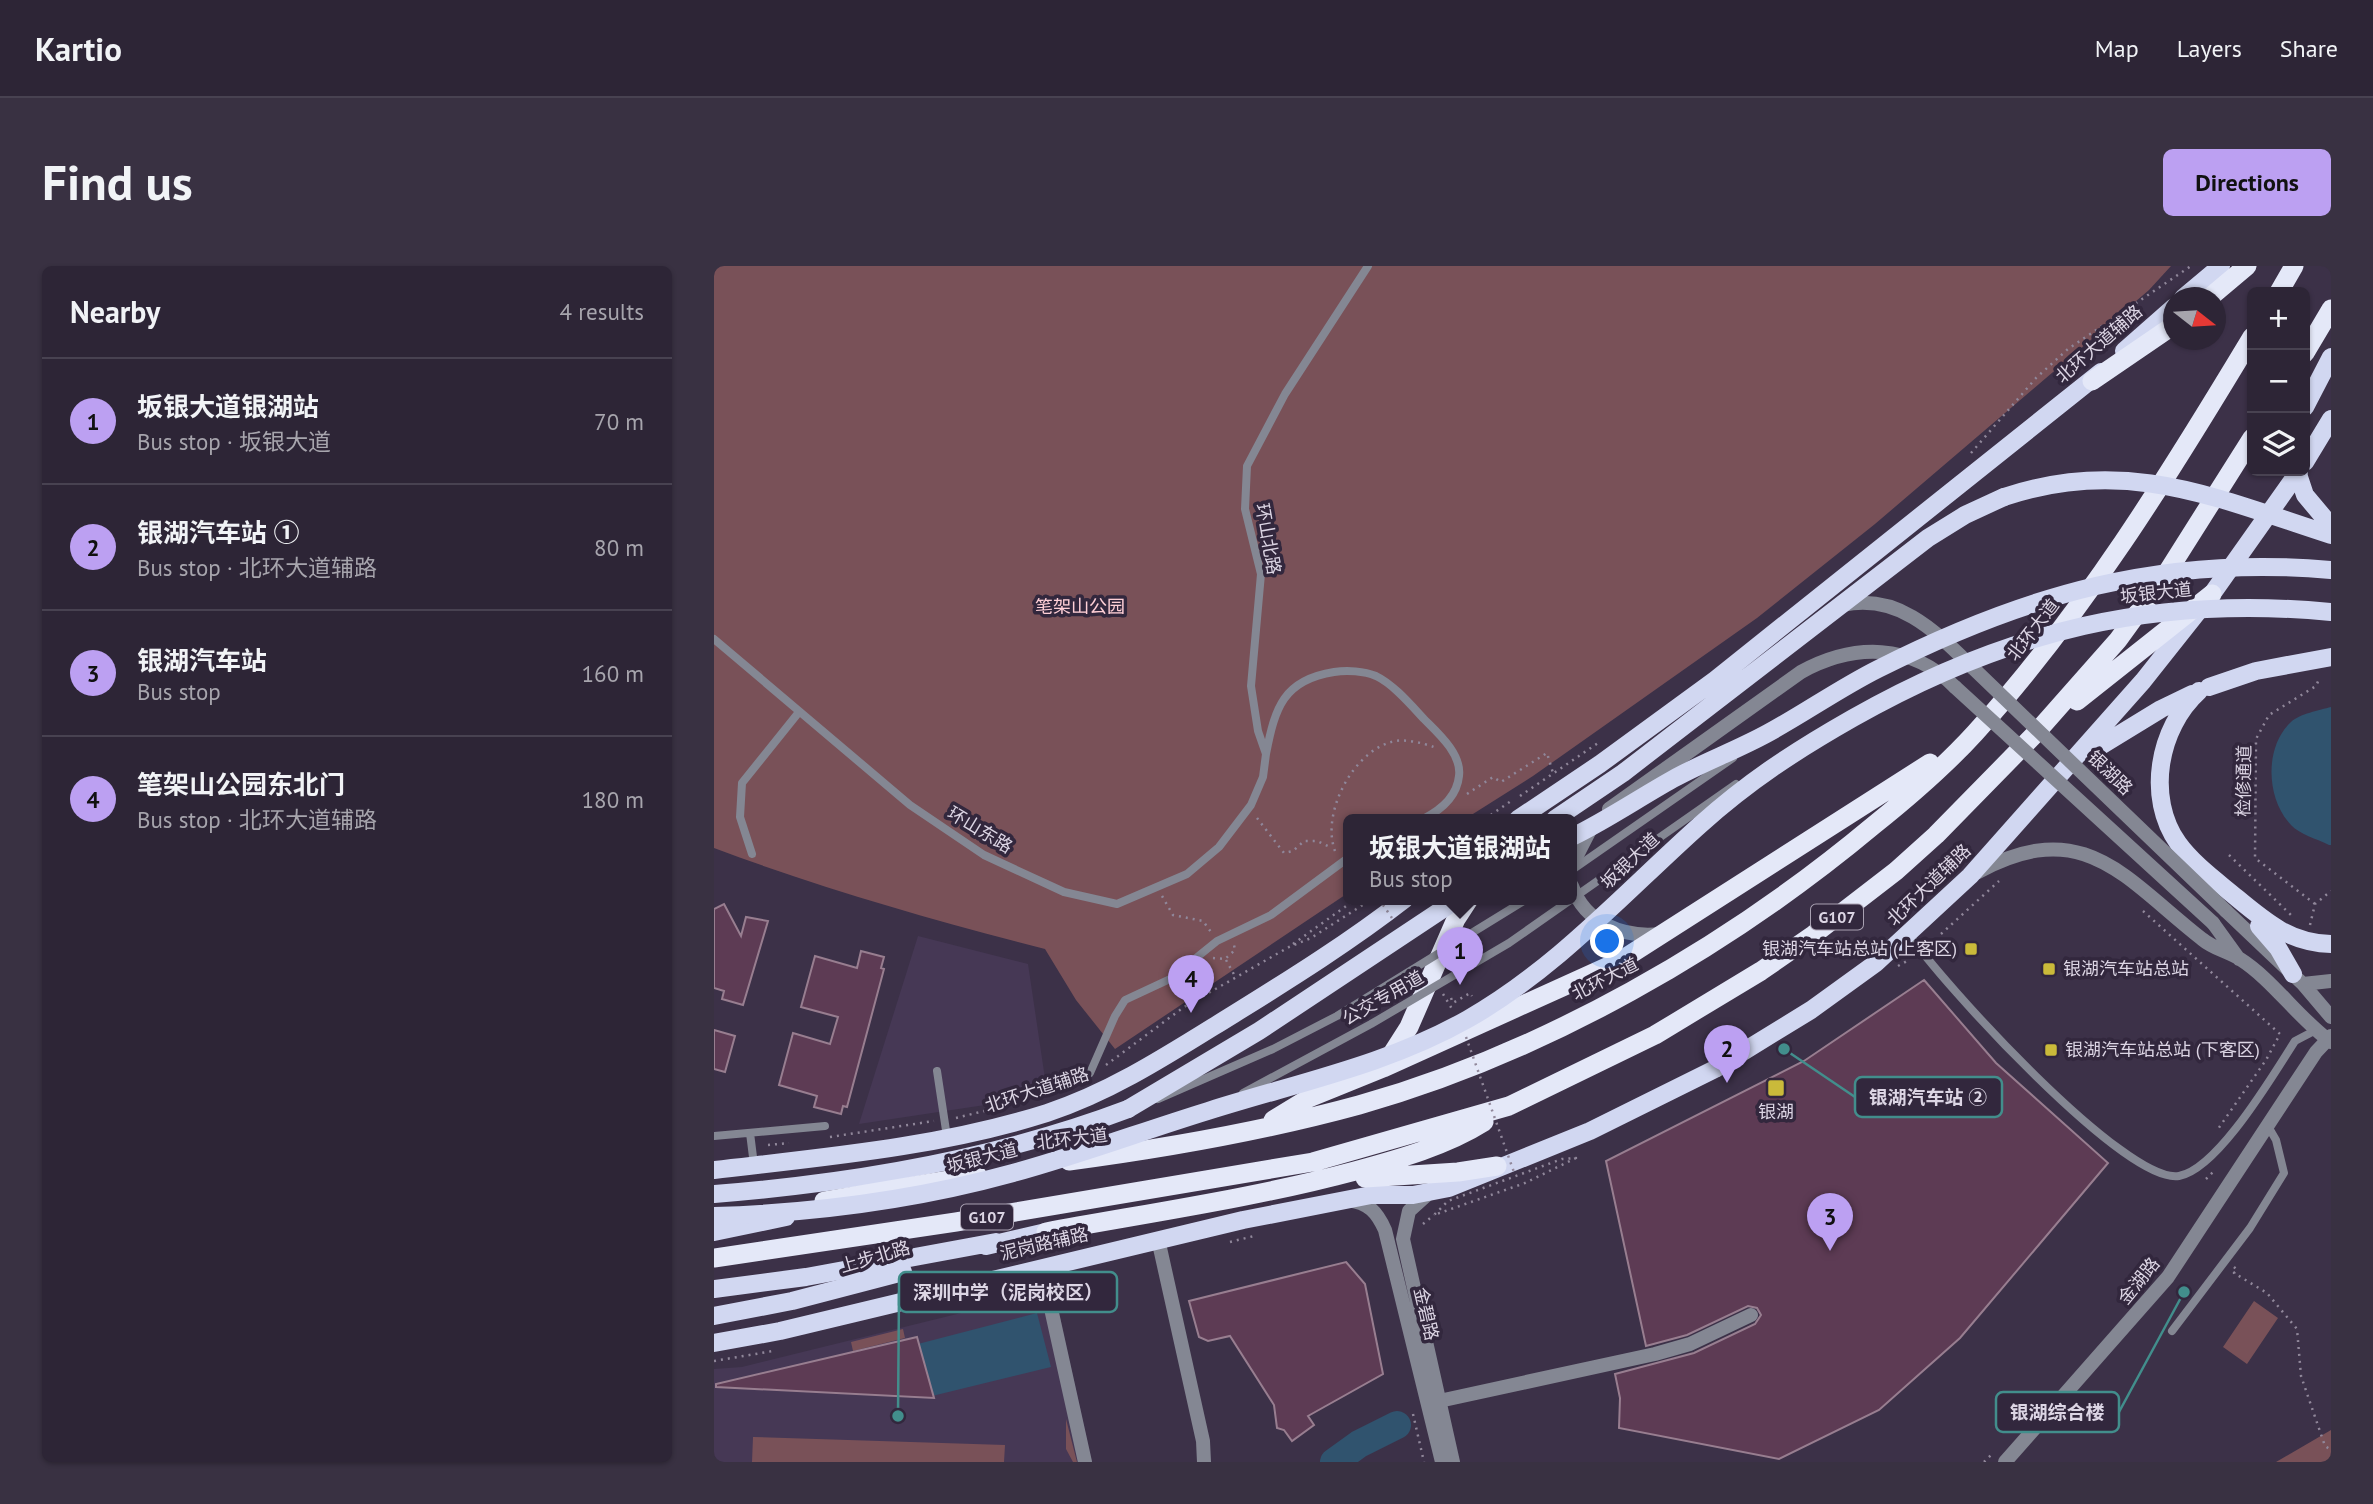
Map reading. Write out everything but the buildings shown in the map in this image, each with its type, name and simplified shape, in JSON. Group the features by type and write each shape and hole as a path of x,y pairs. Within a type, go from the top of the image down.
{"highway":[{"path":"2222,287 2247,266"},
{"path":"2282,287 2294,266"},
{"path":"2307,350 2331,309"},
{"path":"2092,381 2163,333"},
{"name":"北环大道","path":"714,1226 904,1187 1171,1147 1257,1130 1360,1104 1457,1072 1564,1024 1688,960 1824,867 1897,807 1972,736 2031,668 2112,558 2173,467 2247,345"},
{"name":"G107","path":"720,1257 1259,1172 1359,1150 1509,1106 1666,1028 1813,935 1926,844 2035,734 2144,607 2247,446"},
{"path":"2035,734 2212,594"},
{"path":"1257,1130 1309,1098 1383,1068 1620,961 1671,931 1972,736"},
{"path":"1383,1068 1409,1027 1455,919 1465,905"},
{"path":"1046,1232 1315,1181 1440,1143 1469,1131 1509,1106"},
{"path":"1315,1181 1334,1183 1497,1166"}],"main road":[{"path":"2196,287 2221,266"},
{"name":"北环大道辅路","path":"1525,814 1715,680 2092,381 2163,317"},
{"path":"2310,398 2331,358"},
{"path":"2310,454 2331,419"},
{"name":"北环大道辅路","path":"1343,1200 1430,1192 1457,1184 1590,1131 1715,1069 1811,1010 1909,934 1970,876 2074,762 2212,594 2295,476"},
{"path":"2299,476 2305,495 2331,526"},
{"path":"1562,814 1623,773 1928,538 1965,515 2004,497 2038,487 2085,480 2147,481 2204,494 2331,535"},
{"name":"坂银大道","path":"1577,834 1675,778 1767,734 1918,649 1988,618 2045,598 2128,579 2200,569 2261,566 2331,570"},
{"name":"坂银大道","path":"714,1232 810,1212 898,1199 1002,1176 1362,1065 1423,1041 1470,1018 1549,962 1700,825 1778,761 1913,686 2009,646 2060,630 2132,616 2207,609 2273,608 2331,612"},
{"path":"2074,762 2161,709 2204,689 2256,671 2331,657"},
{"path":"2204,689 2179,716 2164,751 2159,776 2162,804 2170,829 2183,849 2229,902 2278,948 2298,979"},
{"path":"2229,902 2279,932 2305,941 2331,944"},
{"name":"北环大道辅路","path":"714,1170 947,1137 1016,1122 1109,1087 1190,1042 1397,905"},
{"path":"1376,921 1405,905"},
{"name":"坂银大道","path":"714,1194 898,1171 1037,1139 1128,1109 1259,1031 1449,905"},
{"name":"泥岗路辅路","path":"714,1343 780,1331 1158,1239 1343,1200"},
{"path":"714,1216 810,1212"},
{"name":"上步北路","path":"714,1316 824,1293 902,1265 1046,1232"},
{"path":"714,1289 902,1265"}],"street":[{"name":"银湖路","path":"1840,606 1859,601 1898,609 1932,629 2229,902"},
{"path":"1577,854 1585,837 1611,807 1812,666 1849,653 1886,651 1924,663 1955,687 2213,923 2239,958 2326,1037"},
{"path":"1970,876 1995,863 2028,852 2063,851 2094,858 2128,876 2216,950 2239,958"},
{"path":"1577,896 1583,908 1608,927 1632,934 1671,931"},
{"path":"2298,979 2331,981"},
{"path":"2298,979 2330,1013"},
{"name":"金湖路","path":"2005,1462 2168,1277 2269,1128 2326,1037 2330,1013"},
{"name":"金碧路","path":"1430,1192 1409,1211 1403,1239 1442,1462"},
{"name":"金碧路","path":"1343,1200 1367,1205 1374,1210 1385,1230 1433,1402 1453,1462"},
{"path":"1158,1239 1203,1441 1204,1462"},
{"path":"1048,1295 1085,1462"},
{"path":"1433,1402 1663,1352 1709,1336 1751,1315"}],"lane":[{"name":"环山北路","path":"1251,805 1263,777 1266,754 1258,731 1251,686 1261,574 1245,509 1247,466 1285,394 1368,266"},
{"name":"环山东路","path":"714,639 910,805 984,855 1064,892 1117,904 1157,890 1188,874 1219,847 1251,805"},
{"path":"1266,754 1273,720 1286,695 1309,676 1347,670 1377,676 1434,729 1454,754 1460,774 1454,796 1430,814"},
{"path":"752,854 740,817 742,783 799,712"},
{"path":"1577,867 1767,734"},
{"name":"公交专用道","path":"1577,895 1740,782 1778,761"},
{"path":"1090,1073 1125,1000 1170,979 1217,941 1271,915 1343,861"},
{"name":"公交专用道","path":"1128,1109 1163,1098 1273,1049 1387,987 1517,905"},
{"name":"公交专用道","path":"1206,1111 1360,1031 1508,943 1563,905"},
{"path":"1909,934 1928,962 2013,1055 2120,1149 2167,1176 2180,1176 2210,1160 2295,1041 2326,1037"},
{"path":"937,1071 947,1137"},
{"path":"714,1136 825,1126"},
{"path":"2172,1331 2226,1260 2284,1173 2276,1140 2269,1128"},
{"path":"750,1133 755,1165"},
{"path":"1043,1266 1048,1295"}],"path":[{"path":"1966,457 2036,378 2068,349 2191,266"},
{"name":"检修通道","path":"2315,904 2255,858 2256,739 2269,715 2316,686 2321,675"},
{"path":"1492,814 1609,735"},
{"path":"1335,850 1330,817 1342,788 1364,759 1392,741 1422,743 1454,754"},
{"path":"1454,796 1457,800 1493,777 1501,782 1547,753 1553,773"},
{"path":"1251,805 1267,833 1284,853 1293,851 1304,841 1317,841 1335,850 1343,859"},
{"path":"2229,855 2299,923"},
{"path":"1941,934 2007,876"},
{"path":"1157,890 1173,915 1203,920 1217,941"},
{"path":"2309,927 2315,904 2331,891"},
{"path":"2134,903 2280,1034 2266,1060 2217,1131"},
{"path":"1289,947 1307,931 1347,905"},
{"path":"1050,1093 1090,1073 1184,1007 1289,947 1311,938 1363,905"},
{"path":"1215,960 1226,959 1235,950"},
{"path":"1226,959 1236,978"},
{"path":"1451,998 1453,1003 1470,993 1473,998 1453,1010"},
{"path":"1464,1031 1516,1175"},
{"path":"956,1118 1006,1106"},
{"path":"818,1139 934,1121"},
{"path":"768,1145 793,1142"},
{"path":"1448,1201 1434,1215 1525,1183 1576,1158"},
{"path":"1221,1244 1259,1235"},
{"path":"2226,1260 2237,1270 2234,1273 2267,1293 2297,1329 2301,1376 2325,1446 2331,1450"}],"shaded area":[{"path":"918,936 1028,964 1047,1092 1045,1096 859,1124"},
{"path":"1054,1290 1092,1462 714,1462 714,1369 742,1367"}],"green space":[{"name":"笔架山公园","path":"714,266 2171,266 2149,290 1875,524 1757,618 1533,776 1473,814 1343,814 1343,896 1115,1049 1076,1000 1045,949 878,903 714,848"},
{"path":"2254,1301 2278,1318 2247,1364 2223,1347"},
{"path":"903,1329 905,1338 853,1351 851,1342"},
{"path":"1066,1419 1077,1462 1073,1462 1066,1449"},
{"path":"2331,1430 2331,1462 2276,1462"},
{"path":"753,1437 1005,1445 1004,1462 752,1462"}],"water":[{"path":"2331,707 2329,845 2303,834 2291,825 2277,801 2271,773 2276,745 2291,722"},
{"path":"1037,1313 1051,1367 928,1397 914,1345"}],"waterway":[{"path":"1334,1462 1359,1444 1397,1425"}],"place":[{"name":"银湖汽车站总站 (上客区)","path":"1971,949"},
{"name":"银湖汽车站总站","path":"2049,969"},
{"name":"坂银大道银湖站","path":"1460,985"},
{"name":"笔架山公园东北门","path":"1191,1013"},
{"name":"银湖汽车站 ②","path":"1784,1049"},
{"name":"银湖汽车站总站 (下客区)","path":"2051,1050"},
{"name":"银湖汽车站 ①","path":"1727,1083"},
{"name":"银湖","path":"1776,1088"},
{"name":"银湖汽车站","path":"1830,1251"},
{"name":"银湖综合楼","path":"2184,1292"},
{"name":"深圳中学（泥岗校区）","path":"898,1416"}]}
